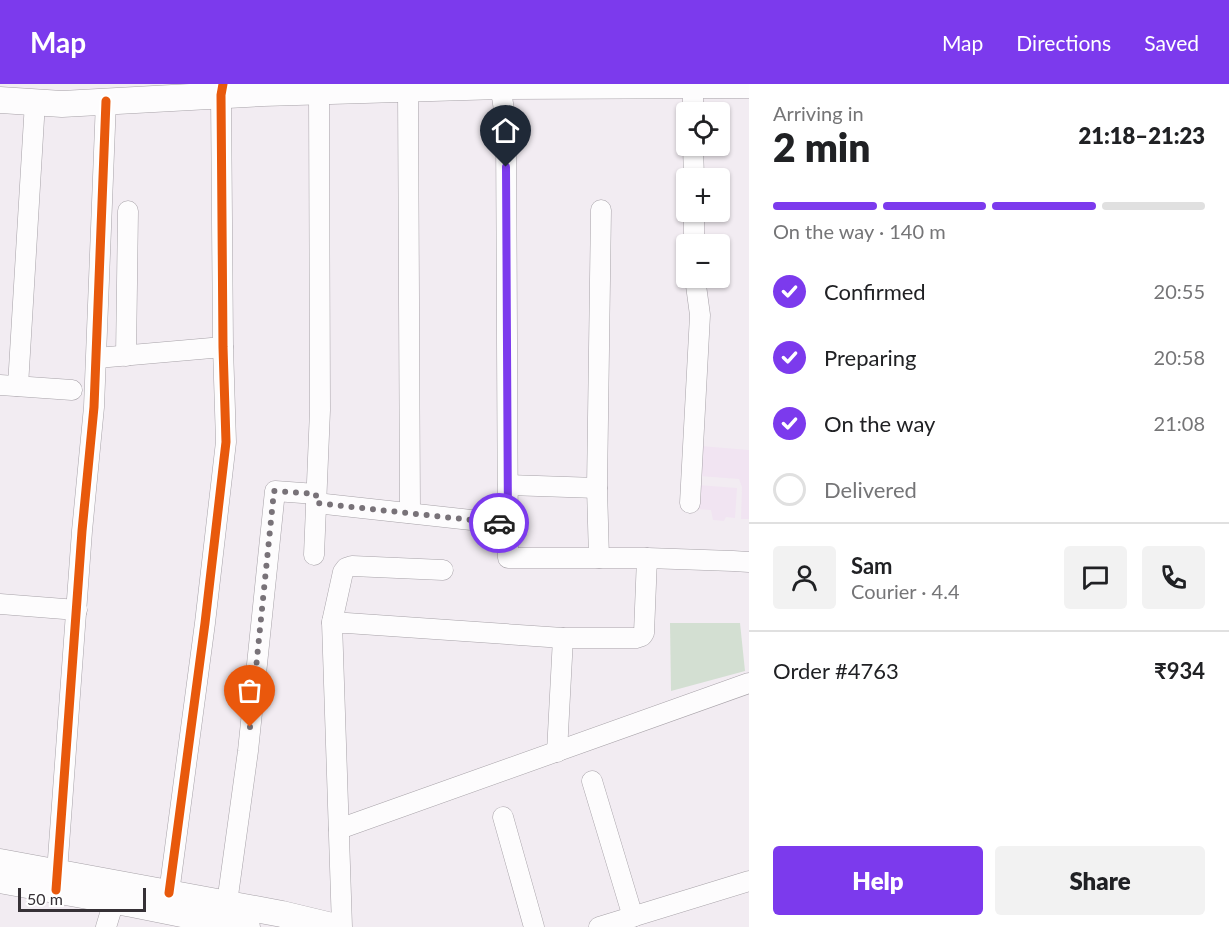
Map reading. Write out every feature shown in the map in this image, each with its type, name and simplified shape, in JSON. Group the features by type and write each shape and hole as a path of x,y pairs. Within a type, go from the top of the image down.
{"street":[{"path":"500,85 506,123 508,558 647,558 749,562"},
{"path":"0,100 62,104 222,89 319,91 500,85 749,85"},
{"path":"693,85 693,102"},
{"path":"408,88 410,513"},
{"path":"169,892 205,623 226,442 223,347 222,89"},
{"path":"314,555 320,410 319,91"},
{"path":"56,881 82,531 94,407 106,101"},
{"path":"35,102 9,385 72,390"},
{"path":"599,558 597,488 602,210"},
{"path":"126,356 128,211"},
{"path":"690,503 700,315 696,288"},
{"path":"97,358 223,347"},
{"path":"508,485 597,488"},
{"path":"227,903 248,751 274,491 410,513 508,524"},
{"path":"332,622 563,638 636,638 644,633 647,558"},
{"path":"342,927 332,622 343,572 352,566 443,570"},
{"path":"0,604 77,610"},
{"path":"557,752 563,638"},
{"path":"339,829 749,683"},
{"path":"592,781 633,916"},
{"path":"503,817 534,927"},
{"path":"0,862 114,901 247,927"},
{"path":"0,880 56,881 169,892 336,927"},
{"path":"599,927 749,881"},
{"path":"106,927 114,901"}],"shaded area":[{"path":"701,446 749,450 749,519 741,519 742,487 739,479 699,476"},
{"path":"698,485 737,488 735,518 726,517 724,521 713,520 711,510 696,509"}],"green space":[{"path":"670,623 740,623 745,671 671,691"}],"cycle path":[{"path":"169,893 205,623 226,442 223,347 221,95 223,84"},
{"path":"56,890 82,531 94,407 106,101"}],"way so far":[{"path":"250,727 274,491 316,494 316,503 499,523"}],"route":[{"path":"499,523 508,524 506,167"}]}
